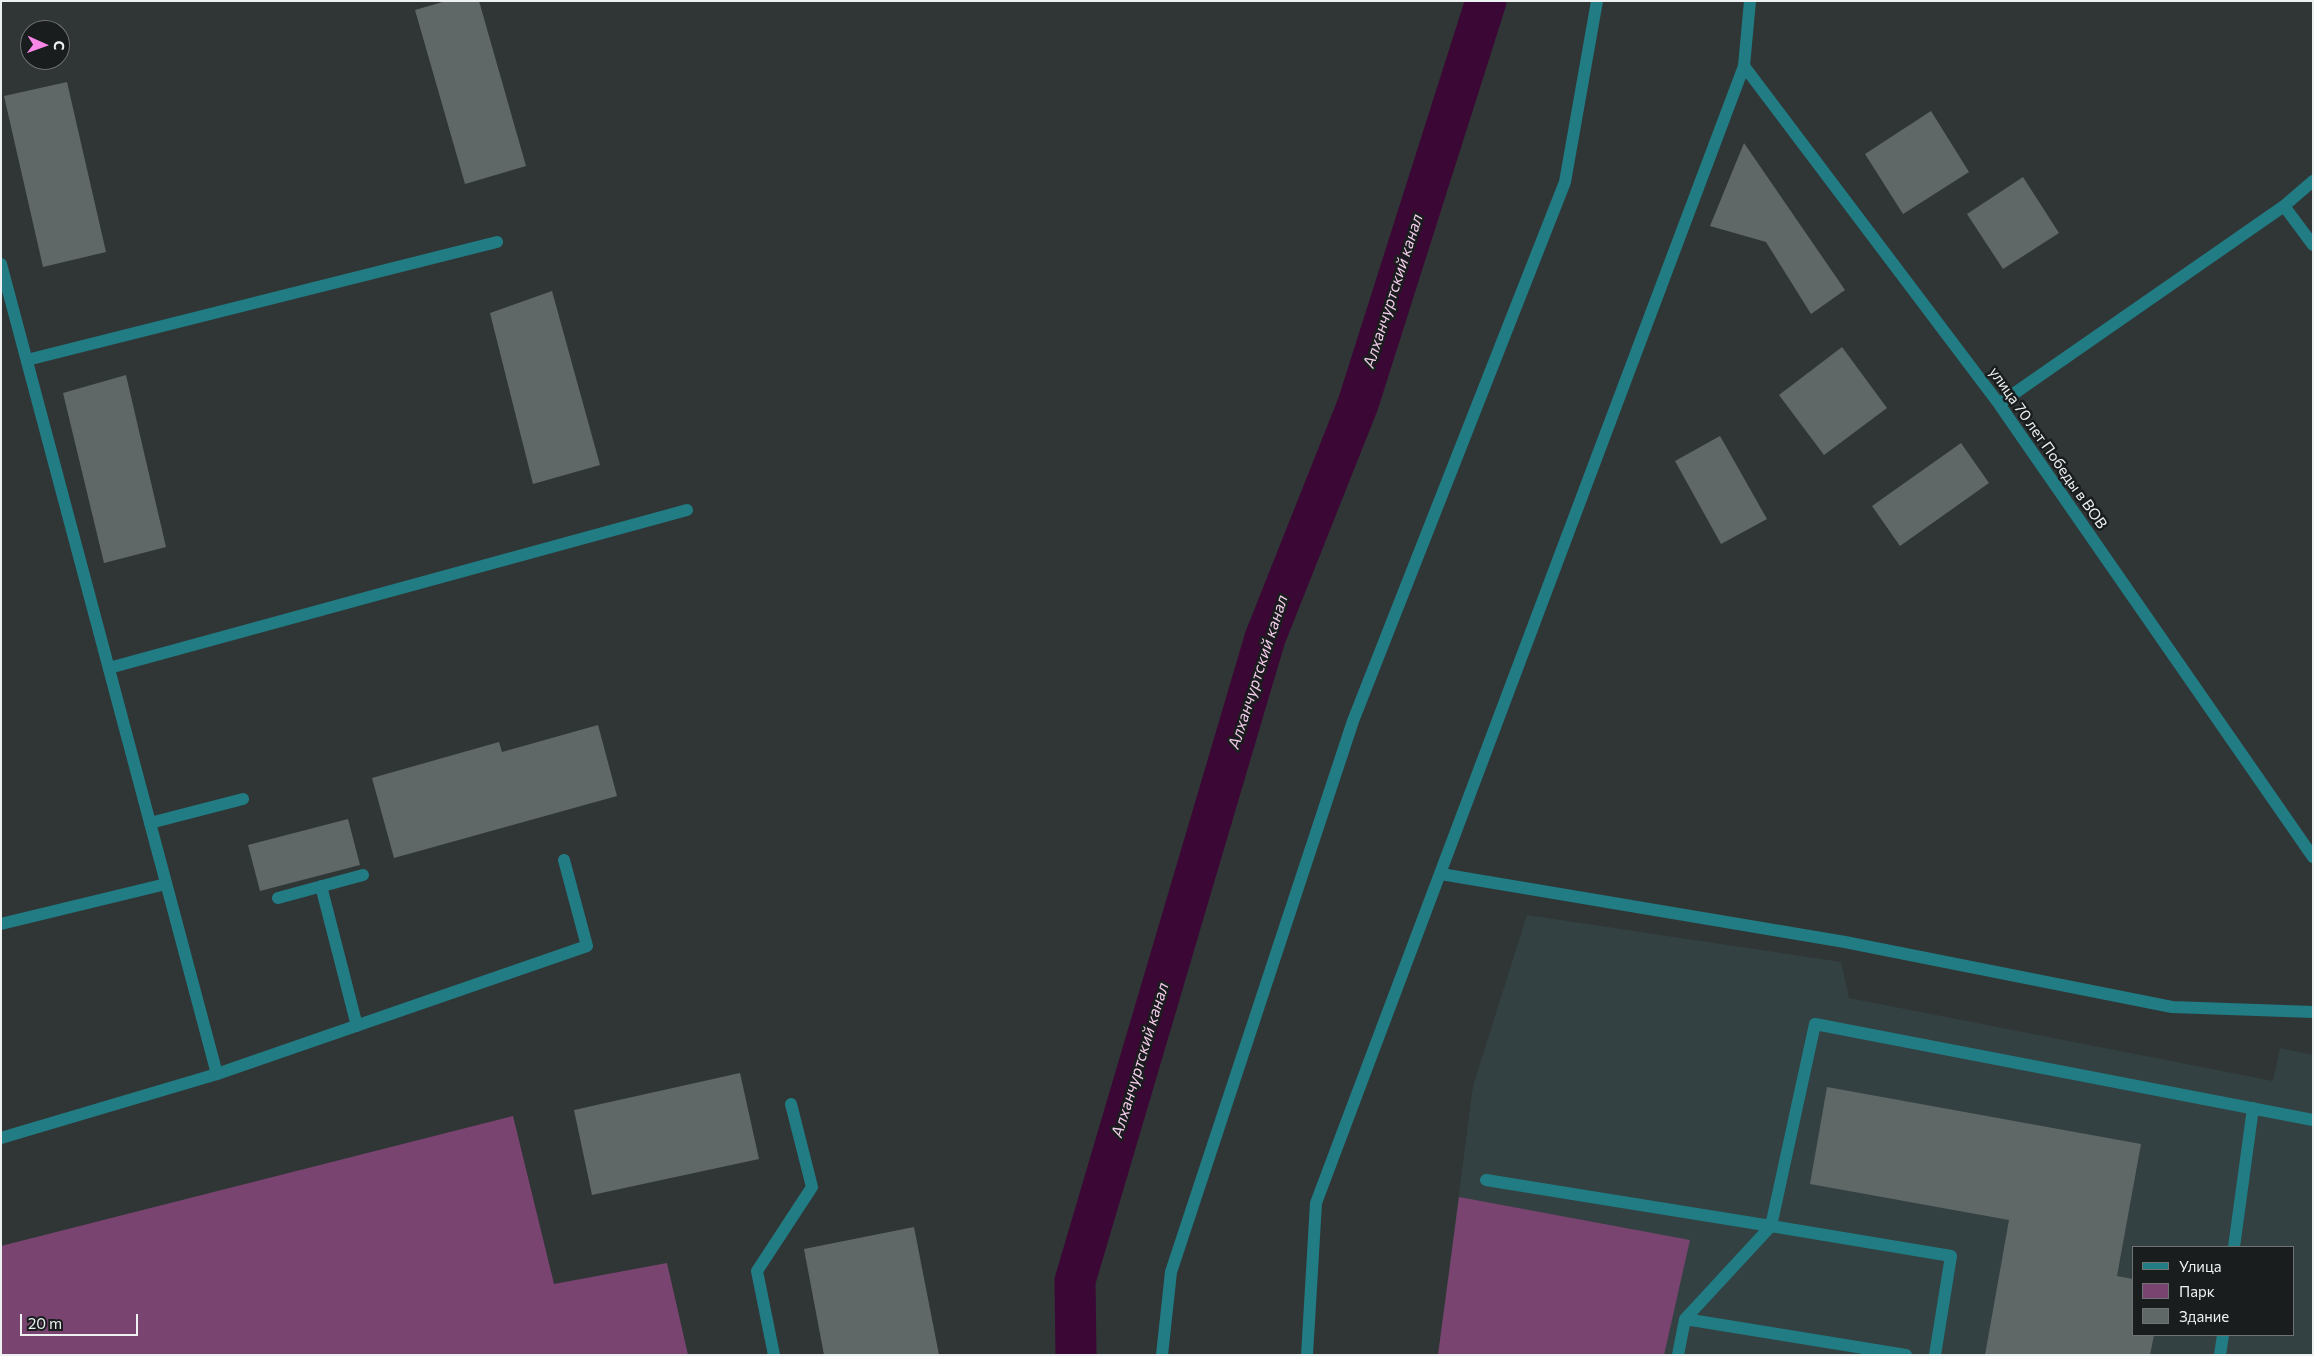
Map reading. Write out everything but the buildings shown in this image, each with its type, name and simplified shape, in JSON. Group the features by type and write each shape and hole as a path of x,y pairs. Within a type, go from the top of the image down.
{"street":[{"path":"1162,1355 1172,1272 1353,721 1565,182 1597,1"},
{"path":"1307,1355 1316,1204 1744,66 1750,1"},
{"name":"улица 70 лет Победы в ВОВ","path":"1744,66 1998,404 2313,857"},
{"path":"1998,404 2284,206 2313,181"},
{"path":"2284,206 2313,245"},
{"path":"27,360 497,242"},
{"path":"1,264 217,1074"},
{"path":"109,668 687,510"},
{"path":"150,823 243,799"},
{"path":"1,1138 217,1074 588,946 564,860"},
{"path":"1441,874 1845,942 2172,1007 2313,1012"},
{"path":"278,898 363,875"},
{"path":"1,924 166,884"},
{"path":"320,886 357,1026"},
{"path":"1678,1355 1685,1319 1771,1226 1815,1024 2313,1120"},
{"path":"774,1355 757,1271 812,1187 791,1104"},
{"path":"2234,1246 2253,1108"},
{"path":"1486,1180 1951,1256 1935,1355"},
{"path":"1685,1319 1906,1355"},
{"path":"2220,1355 2223,1336"}],"shaded area":[{"path":"1527,915 1841,962 1849,998 2273,1081 2280,1048 2313,1055 2313,1355 1438,1355 1473,1086"}],"green space":[{"path":"513,1116 554,1284 667,1263 688,1355 1,1355 1,1246"},
{"path":"1459,1197 1690,1240 1664,1355 1438,1355"}],"waterway":[{"name":"Алханчуртский канал","path":"1076,1355 1075,1281 1265,638 1358,404 1486,1"}]}
